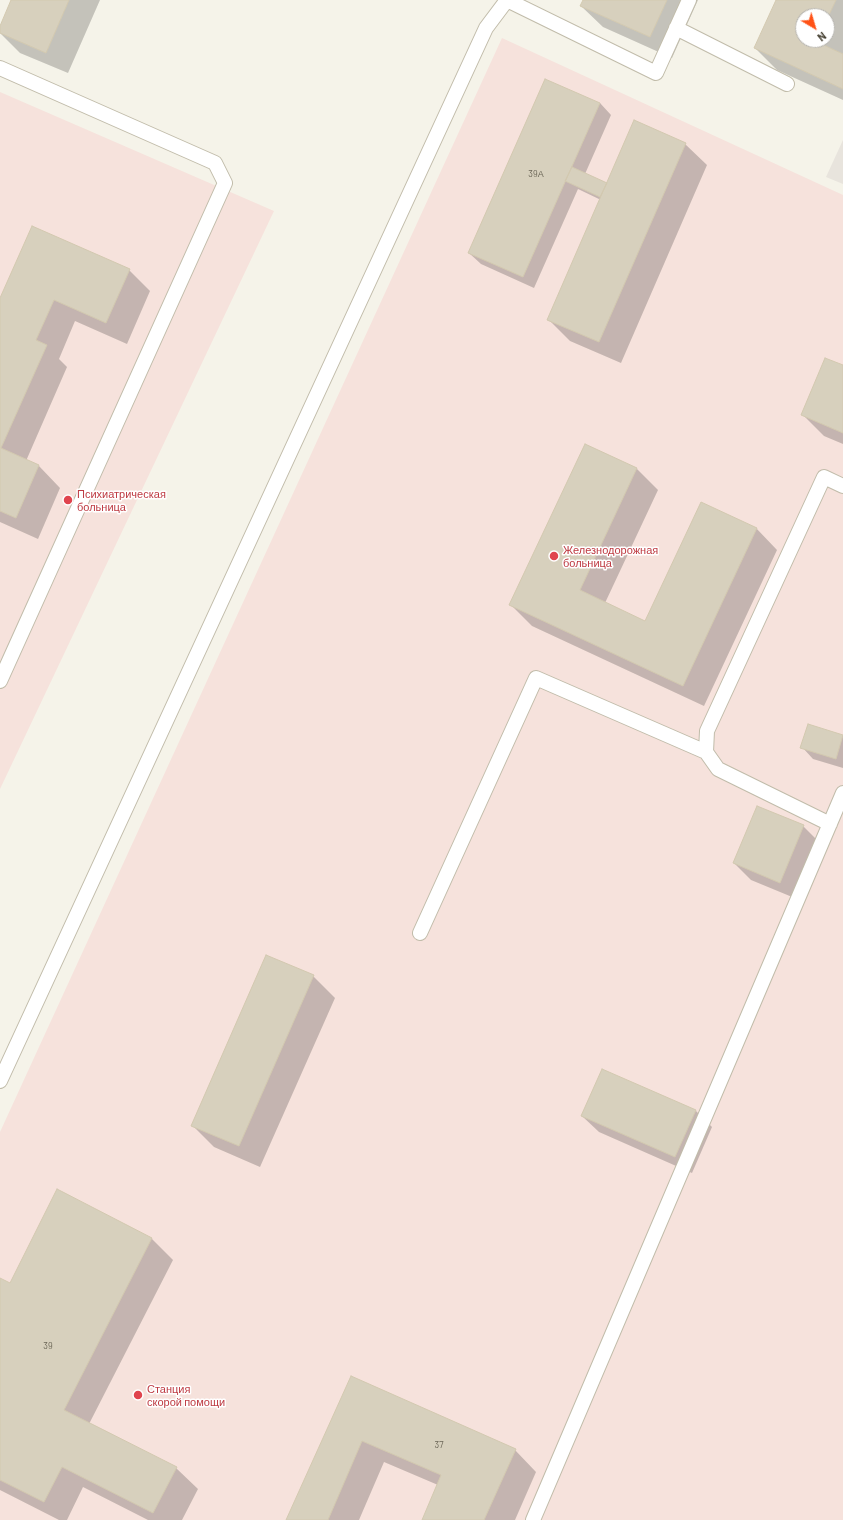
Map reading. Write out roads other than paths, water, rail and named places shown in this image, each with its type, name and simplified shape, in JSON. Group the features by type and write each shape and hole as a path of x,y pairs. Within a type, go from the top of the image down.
{"lane":[{"path":"0,1081 486,28 507,0 656,73 688,0"},
{"path":"676,28 788,84"},
{"path":"0,68 215,163 225,183 6,652 0,681"},
{"path":"706,752 707,731 824,477 843,486"},
{"path":"420,933 536,678 706,752 718,770 830,824"},
{"path":"533,1520 843,793"}],"place":[{"name":"Психиатрическая больница","path":"68,500"},
{"name":"Железнодорожная больница","path":"554,556"},
{"name":"Станция скорой помощи","path":"138,1395"}]}
